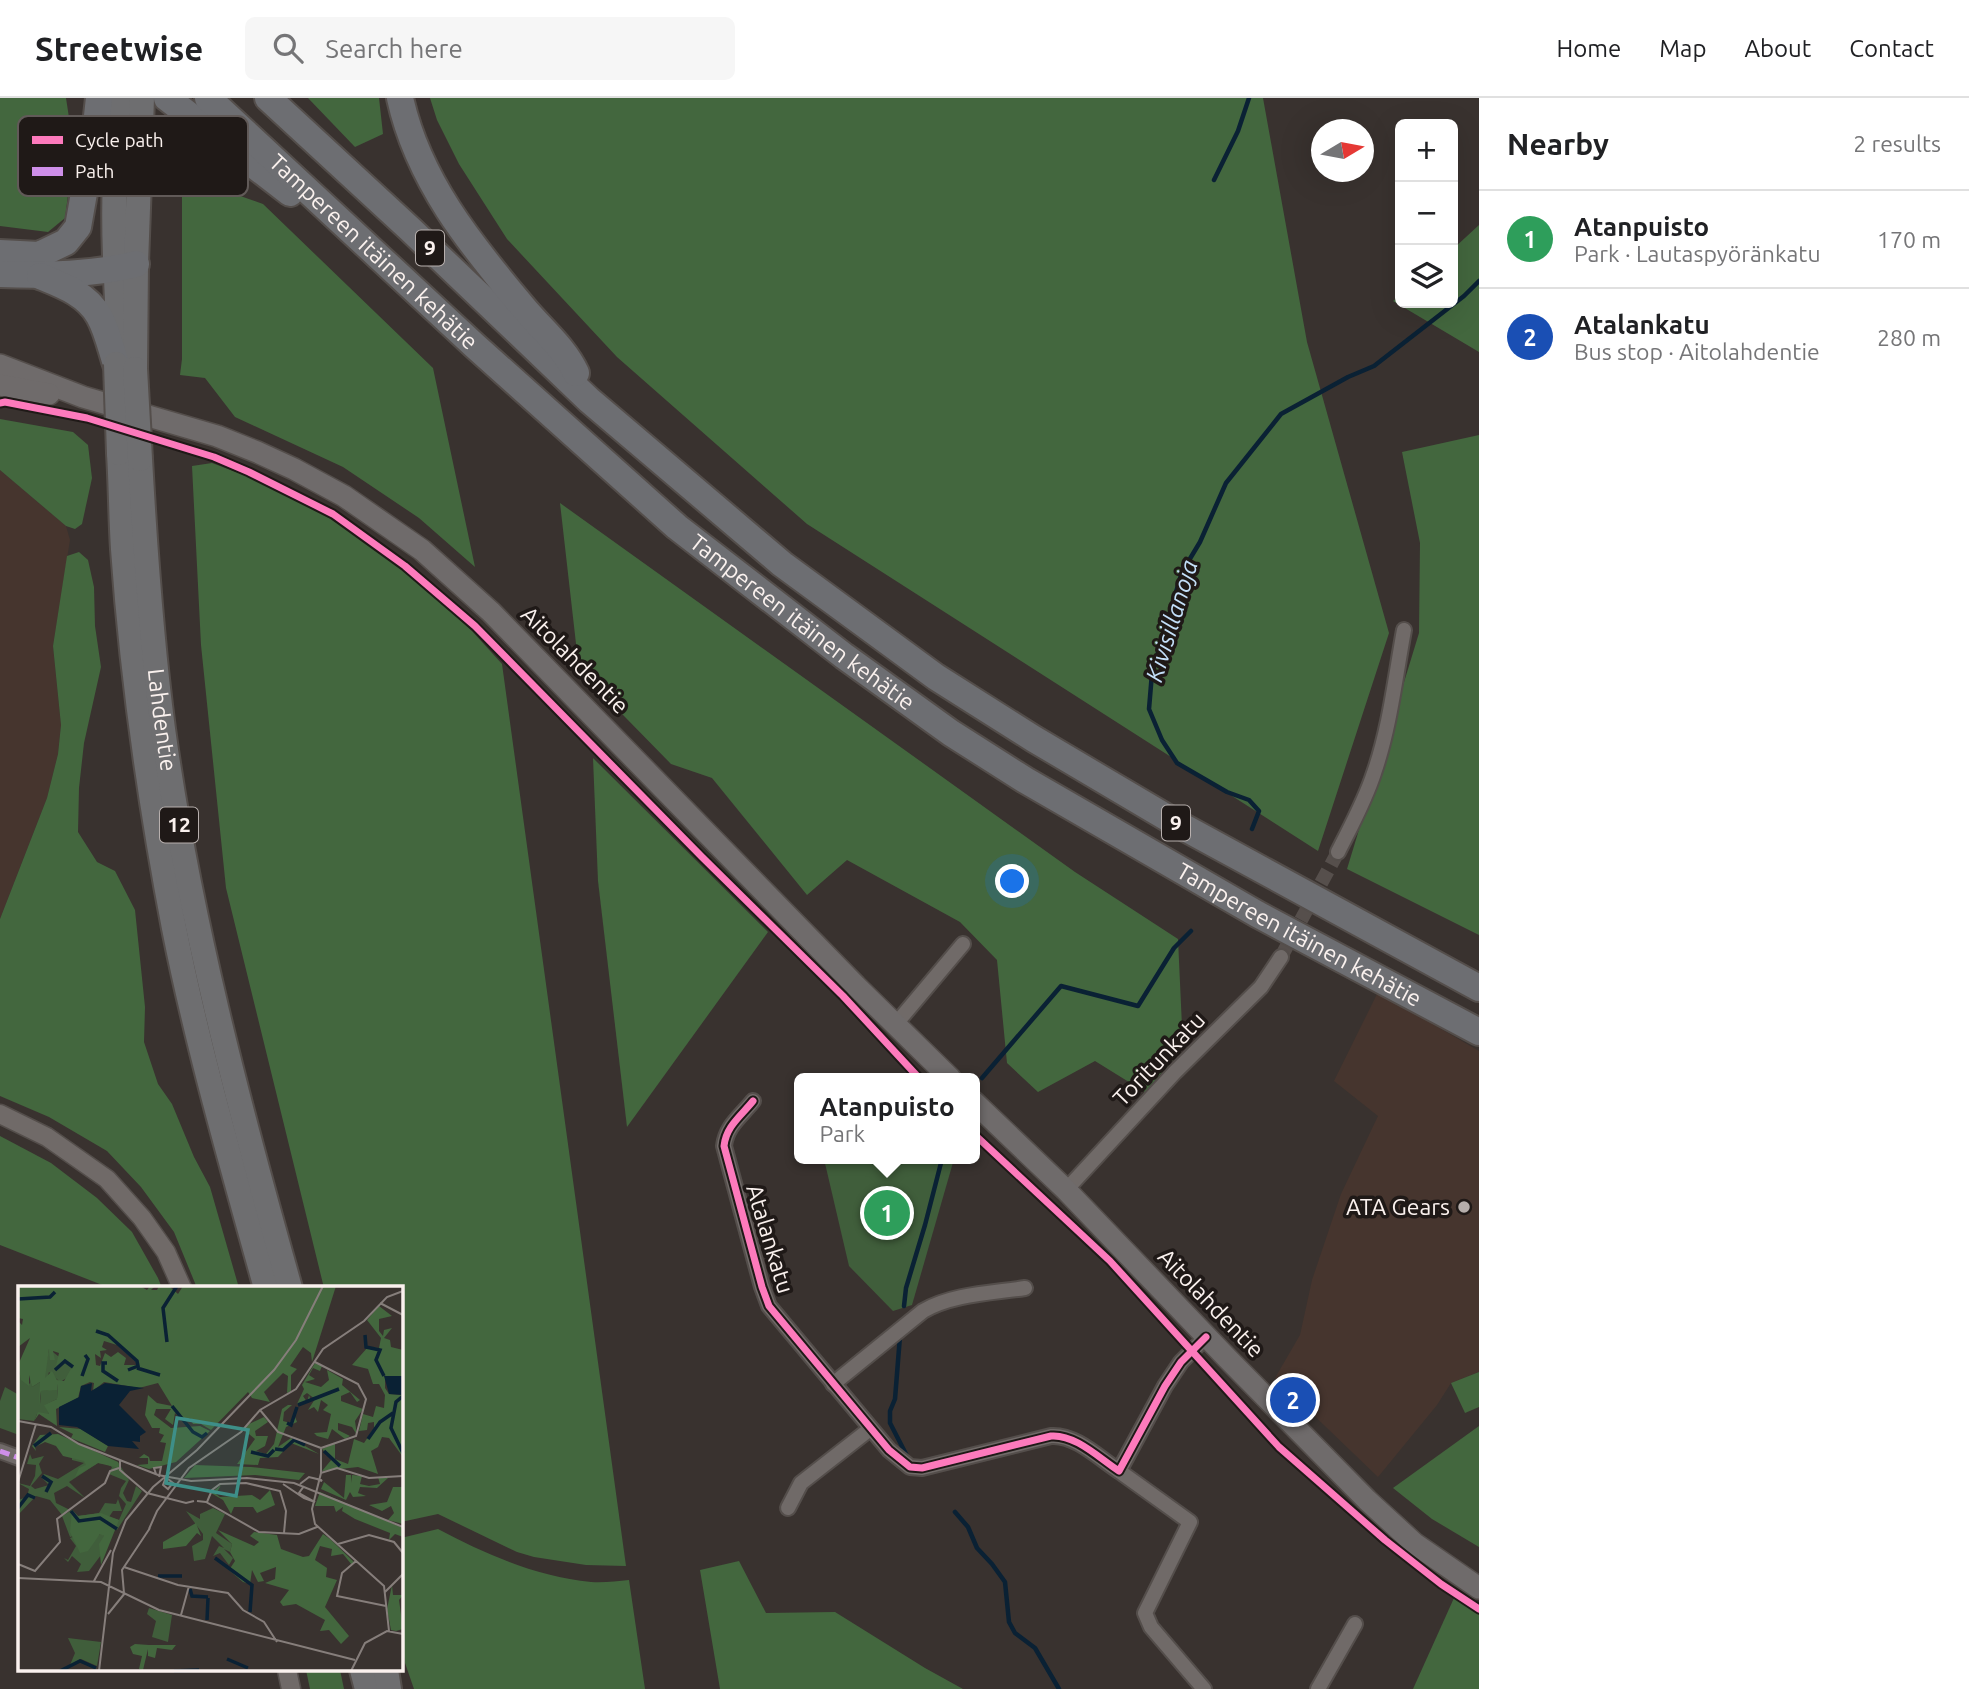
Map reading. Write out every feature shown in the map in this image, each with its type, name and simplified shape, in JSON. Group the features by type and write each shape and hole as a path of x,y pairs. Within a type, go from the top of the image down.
{"highway":[{"path":"99,98 110,116"},
{"name":"12","path":"118,116 119,98"},
{"name":"12","path":"128,116 142,98"},
{"path":"167,98 191,116"},
{"name":"Tampereen itäinen kehätie","path":"208,98 228,116"},
{"name":"Tampereen itäinen kehätie","path":"268,98 589,400 782,564 936,677 1034,739 1176,823 1479,988"},
{"path":"400,98 409,134 438,196 523,308 569,359 589,400"},
{"name":"Tampereen itäinen kehätie","path":"248,135 475,346 677,527 834,648 951,733 1025,780 1234,901 1479,1032"},
{"path":"248,160 387,263"},
{"path":"39,265 66,242 78,227 91,196"},
{"name":"12","path":"120,196 122,262"},
{"path":"0,253 39,265 87,301 99,316 126,366"},
{"path":"0,274 39,265 122,262"},
{"name":"Lahdentie","path":"122,262 119,335 126,366 130,456 175,806 211,984 260,1184 289,1286"},
{"name":"Lahdentie","path":"130,456 123,548 149,783 175,930 192,1007 265,1286"},
{"path":"363,1672 367,1689"}],"main road":[{"name":"Aitolahdentie","path":"0,365 83,397 217,436 257,452 344,496 422,550 491,612 945,1073"},
{"name":"Aitolahdentie","path":"0,385 83,397"},
{"name":"Aitolahdentie","path":"980,1107 1066,1190 1206,1337 1386,1518 1415,1544 1479,1588"}],"street":[{"path":"1338,852 1374,773 1394,695 1404,631"},
{"path":"895,1025 963,944"},
{"name":"Toritunkatu","path":"1066,1190 1175,1072 1261,987 1281,957"},
{"name":"Atalankatu","path":"753,1101 730,1127 725,1135 724,1146 769,1306 889,1450 909,1467 922,1468 1051,1436 1061,1436 1074,1441 1119,1471"},
{"path":"0,1114 47,1137 107,1178 142,1217 166,1252 181,1286"},
{"path":"833,1384 923,1311 936,1304 1026,1287"},
{"path":"1204,1689 1151,1627 1145,1613 1190,1522 1119,1471 1165,1386 1181,1362 1206,1337"},
{"path":"788,1508 802,1483 870,1429"},
{"path":"0,1451 18,1458"},
{"path":"1318,1689 1355,1624"}],"shaded area":[{"path":"0,470 66,526 70,540 53,646 61,725 58,754 47,798 0,919"},
{"path":"1378,992 1479,1051 1479,1372 1451,1383 1437,1405 1378,1477 1275,1378 1300,1335 1312,1280 1341,1194 1378,1116 1334,1081"}],"green space":[{"path":"0,98 66,98 69,116 18,116 18,196 68,196 65,218 48,232 0,226"},
{"path":"308,98 379,98 383,134 355,147"},
{"path":"430,98 1263,98 1307,342 1389,633 1318,851 807,524 617,357 507,239 459,164 437,120"},
{"path":"182,196 240,196 263,204 433,368 475,567 419,518 343,467 235,417 205,378 180,375"},
{"path":"1479,225 1479,352 1405,308 1458,308 1458,244"},
{"path":"0,419 73,432 88,445 92,478 82,524 75,529 66,526 0,470"},
{"path":"1479,435 1479,935 1347,869 1419,633 1420,543 1402,452"},
{"path":"212,463 247,476 331,519 406,571 472,631 502,664 626,1566 586,1565 534,1557 517,1552 438,1514 402,1522 402,1286 324,1286 226,888 201,645 192,466"},
{"path":"560,503 1075,872 1178,939 1183,1048 1145,1092 1095,1061 1038,1092 1007,1063 997,960 960,922 847,860 807,895 712,778 671,764 579,670"},
{"path":"79,552 88,560 94,587 95,626 101,667 84,743 78,832 97,862 115,871 135,910 145,1007 144,1042 158,1084 172,1104 210,1187 238,1286 196,1286 174,1232 141,1187 107,1151 49,1117 0,1096 0,919 47,798 58,754 61,725 53,646 67,556"},
{"path":"593,758 768,932 627,1127 598,881"},
{"path":"0,1136 51,1163 97,1198 132,1232 161,1286 105,1286 0,1245"},
{"path":"825,1164 953,1164 912,1305 893,1311 849,1266"},
{"path":"1479,1372 1479,1407 1465,1413 1451,1383"},
{"path":"5,1387 18,1394 18,1435 0,1428 0,1401"},
{"path":"1479,1426 1479,1547 1432,1519 1393,1488"},
{"path":"438,1529 531,1570 591,1582 629,1580 645,1689 414,1689 402,1644 402,1538"},
{"path":"739,1561 766,1613 835,1612 963,1689 720,1689 700,1570"},
{"path":"1454,1598 1479,1615 1479,1689 1413,1689"},
{"path":"306,1672 340,1672 344,1689 310,1689"}],"waterway":[{"path":"1214,180 1238,131 1249,98"},
{"name":"Kivisillanoja","path":"1252,829 1259,811 1249,800 1227,792 1177,763 1162,740 1149,709 1152,673 1182,572 1200,542 1226,483 1281,414 1348,377 1374,366 1464,296 1479,281"},
{"name":"Kivisillanoja","path":"982,1078 1061,986 1138,1006 1174,948 1191,931"},
{"path":"904,1306 906,1288 941,1164"},
{"path":"900,1336 895,1399 890,1411 890,1423 907,1456"},
{"path":"955,1512 968,1527 977,1548 1005,1582 1009,1622 1015,1633 1035,1648 1059,1689"}],"tunnel":[{"path":"1281,957 1338,852"}],"marked path":[{"path":"0,1451 18,1458"}],"cycle path":[{"path":"0,403 87,418 214,457 333,514 405,566 475,626 843,996 914,1073"},
{"path":"753,1101 731,1127 724,1146 769,1306 889,1450 910,1467 922,1468 1060,1436 1078,1443 1119,1471 1165,1386 1181,1362 1206,1337"},
{"path":"980,1140 1110,1261 1279,1447 1385,1540 1441,1584 1479,1609"}],"place":[{"name":"ATA Gears","path":"1464,1207"},
{"name":"Atanpuisto","path":"887,1213"},
{"name":"Atalankatu","path":"1293,1400"}]}
